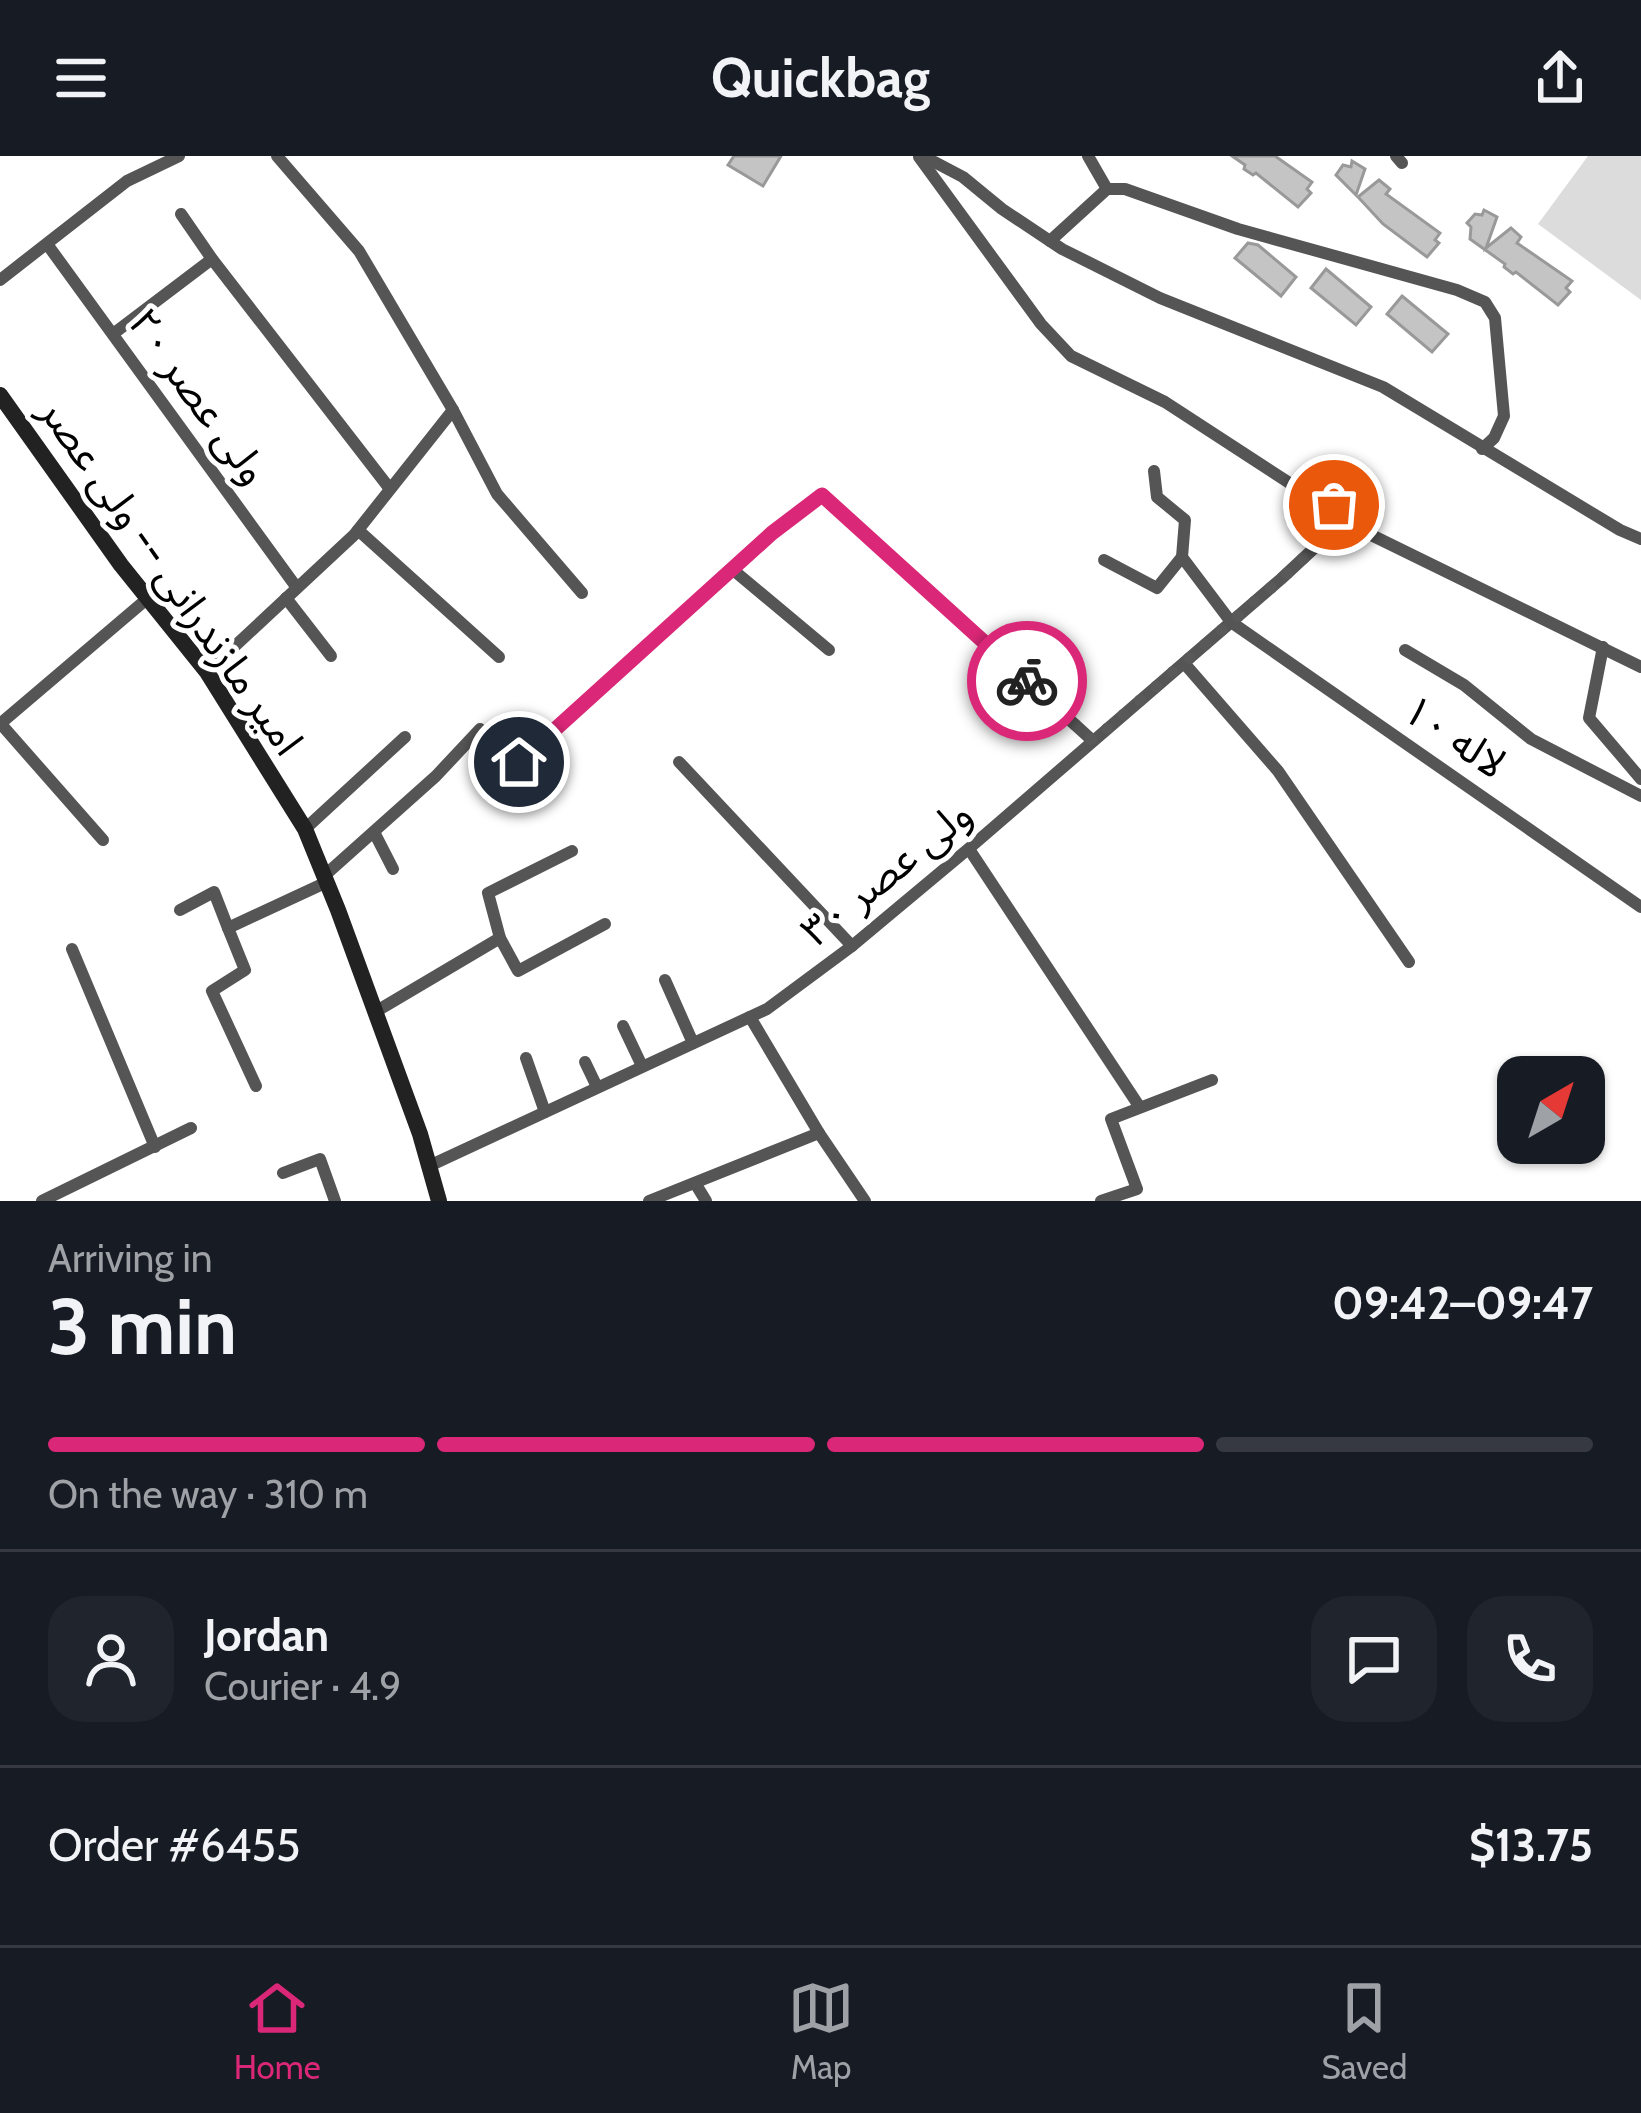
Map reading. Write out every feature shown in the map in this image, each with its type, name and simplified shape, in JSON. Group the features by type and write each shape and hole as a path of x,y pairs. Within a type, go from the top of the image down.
{"main road":[{"name":"امیر مازندرانی -- ولی عصر","path":"3,405 208,671 304,829 375,1012 440,1201"}],"street":[{"path":"0,280 128,181 179,156"},
{"path":"277,156 359,251 497,494 582,593"},
{"path":"921,156 963,177 1049,241 1160,298 1383,387 1641,539"},
{"path":"921,156 1041,324 1072,356 1166,402 1328,508"},
{"path":"1088,156 1107,189"},
{"path":"1049,241 1107,189 1125,189 1238,230 1457,290 1485,302 1495,318 1504,416 1494,438 1482,449"},
{"path":"181,214 390,489"},
{"name":"ولی عصر ۲۰","path":"47,244 297,588"},
{"path":"113,334 212,259"},
{"path":"208,671 358,530 452,410"},
{"path":"1104,560 1157,588 1182,557 1185,520 1157,497 1154,471"},
{"path":"228,928 326,879 480,729 519,762 772,533 822,495 1093,741"},
{"path":"1341,505 1357,516 1359,530 1353,540 1341,545 1324,539 1318,526 1322,513 1341,505"},
{"path":"358,530 499,657"},
{"path":"1359,530 1641,667"},
{"name":"ولی عصر ۳۰","path":"429,1166 766,1009 852,946 969,849 1324,539"},
{"name":"لاله ۱۰","path":"1182,557 1231,622 1641,907"},
{"path":"733,569 829,650"},
{"path":"103,840 0,723 148,598"},
{"path":"286,598 332,656"},
{"path":"1603,647 1589,718 1641,779"},
{"path":"1405,650 1464,686 1531,739 1641,796"},
{"path":"1184,663 1278,771 1408,962"},
{"path":"304,829 405,737"},
{"path":"679,762 852,946"},
{"path":"374,832 393,869"},
{"path":"969,849 1139,1106"},
{"path":"572,851 488,893 500,938 518,970 605,924"},
{"path":"179,910 214,892 244,970 212,991 256,1086"},
{"path":"375,1012 500,938"},
{"path":"72,949 154,1148"},
{"path":"665,980 693,1043"},
{"path":"750,1017 865,1201"},
{"path":"623,1026 642,1066"},
{"path":"526,1058 545,1112"},
{"path":"585,1062 597,1087"},
{"path":"1102,1201 1137,1190 1111,1119 1212,1079"},
{"path":"42,1201 191,1128"},
{"path":"649,1201 819,1133"},
{"path":"283,1173 320,1159 335,1201"},
{"path":"695,1183 706,1201"}],"shaded area":[{"path":"1588,156 1641,156 1641,300 1538,224"},
{"path":"1338,512 1351,525 1338,538 1325,525"}],"building":[{"path":"734,156 781,156 763,186 728,165"},
{"path":"1232,156 1275,156 1312,182 1307,189 1311,193 1298,207"},
{"path":"1352,161 1365,169 1356,195 1336,175 1343,165 1351,167"},
{"path":"1379,180 1390,189 1386,194 1440,233 1435,240 1439,243 1427,257 1383,224 1358,197"},
{"path":"1484,210 1497,217 1486,248 1511,228 1521,237 1517,243 1572,281 1566,288 1570,292 1558,305 1470,239 1467,223"},
{"path":"1248,243 1258,245 1296,277 1281,296 1235,258"},
{"path":"1326,269 1371,307 1356,325 1311,288"},
{"path":"1402,296 1448,334 1432,352 1387,314"}],"way so far":[{"path":"1027,681 1093,741 1324,539 1319,519 1334,505"}],"route":[{"path":"519,762 772,533 822,495 1027,681"}]}
